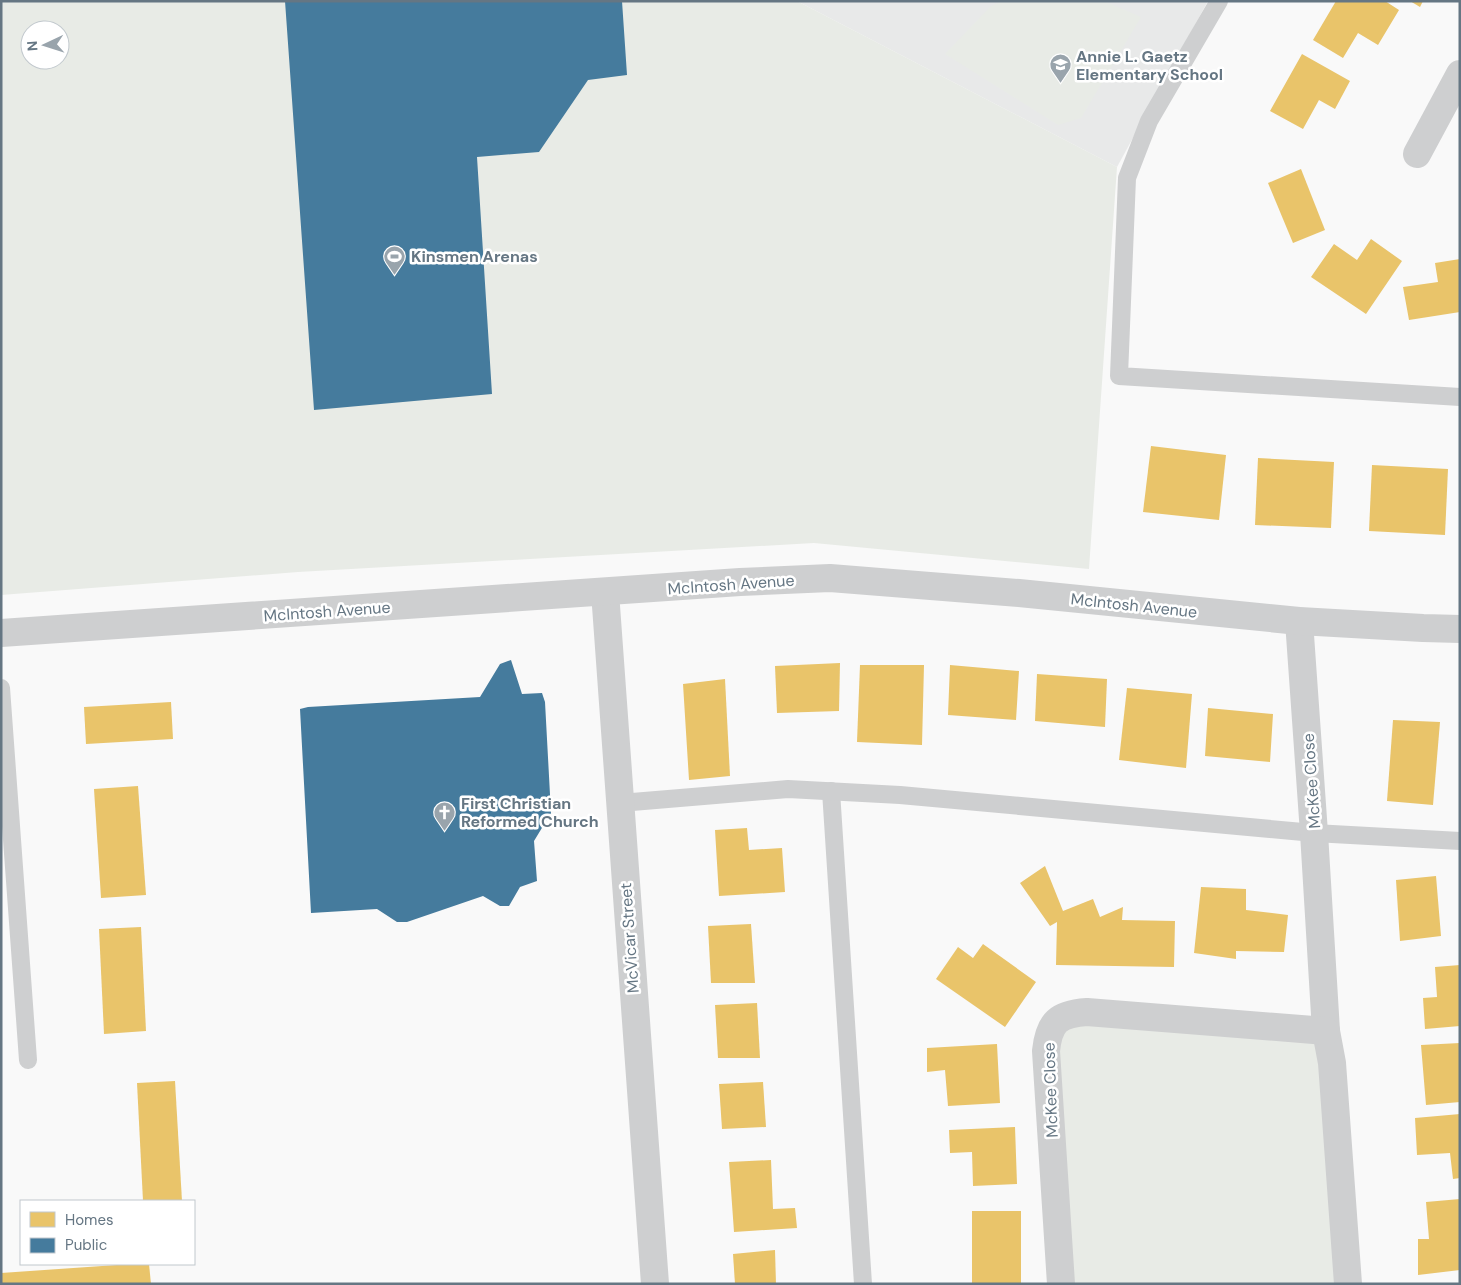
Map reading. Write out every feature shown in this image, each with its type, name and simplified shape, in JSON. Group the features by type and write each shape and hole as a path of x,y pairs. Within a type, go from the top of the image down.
{"street":[{"path":"1416,154 1460,74"},
{"name":"McIntosh Avenue","path":"1,633 740,582 830,578 1028,594 1299,621 1460,629"},
{"name":"McVicar Street","path":"605,592 655,1284"},
{"name":"McKee Close","path":"1299,621 1326,1031 1332,1063 1348,1284"},
{"name":"McKee Close","path":"1061,1284 1046,1051 1047,1038 1051,1028 1059,1018 1073,1013 1087,1012 1326,1031"}],"lane":[{"path":"1219,1 1149,120 1127,178 1120,376 1460,397"},
{"path":"1,688 28,1060"},
{"path":"620,803 788,789 900,795 1314,833 1460,841"},
{"path":"831,791 863,1284"}],"shaded area":[{"path":"1,1 797,1 1117,167 1089,569 814,543 298,572 1,595"},
{"name":"Annie L. Gaetz Elementary School","path":"797,1 1208,1 1117,167"},
{"path":"1002,1 1104,1 1141,17 1081,118 1058,125 945,54 991,6"},
{"path":"1059,1018 1326,1031 1348,1284 1061,1284"}],"building: Homes":[{"path":"1336,1 1385,1 1399,10 1378,45 1358,33 1343,58 1313,40"},
{"path":"1410,1 1423,1 1420,7"},
{"path":"1302,54 1350,81 1335,109 1319,100 1303,129 1270,111"},
{"path":"1301,169 1325,230 1293,243 1268,183"},
{"path":"1371,239 1402,261 1366,314 1311,277 1334,244 1357,260"},
{"path":"1460,259 1460,312 1409,320 1403,287 1438,282 1435,263"},
{"path":"1151,446 1226,455 1219,520 1143,512"},
{"path":"1258,458 1334,462 1331,528 1255,525"},
{"path":"1372,465 1448,469 1445,535 1369,531"},
{"path":"840,663 839,711 777,713 775,666"},
{"path":"860,665 924,665 922,745 857,742"},
{"path":"950,665 1019,671 1016,720 948,715"},
{"path":"1037,674 1107,679 1105,727 1035,721"},
{"path":"725,679 730,776 689,780 683,684"},
{"path":"1127,688 1192,694 1186,768 1119,760"},
{"path":"171,702 173,739 86,744 84,707"},
{"path":"1208,708 1273,714 1270,762 1205,756"},
{"path":"1393,720 1440,722 1433,805 1387,801"},
{"path":"138,786 146,895 101,898 94,789"},
{"path":"747,828 749,850 782,848 785,892 719,896 715,830"},
{"path":"1045,866 1063,911 1093,899 1100,917 1123,907 1122,920 1175,921 1174,967 1056,965 1057,922 1050,926 1020,883"},
{"path":"1436,876 1441,936 1400,941 1396,880"},
{"path":"1201,887 1246,889 1246,910 1288,915 1284,952 1236,951 1236,959 1194,953"},
{"path":"751,924 755,983 711,983 708,926"},
{"path":"141,927 146,1031 104,1034 99,929"},
{"path":"983,944 1036,982 1005,1027 936,979 958,947 973,958"},
{"path":"1460,965 1460,1026 1425,1029 1423,998 1437,997 1435,967"},
{"path":"757,1003 760,1058 718,1058 715,1005"},
{"path":"1460,1043 1460,1102 1426,1105 1421,1045"},
{"path":"997,1044 1000,1103 948,1106 945,1070 927,1072 927,1048"},
{"path":"175,1081 182,1200 143,1200 137,1083"},
{"path":"763,1082 766,1127 722,1129 719,1084"},
{"path":"1460,1114 1460,1178 1453,1179 1450,1153 1417,1155 1415,1118"},
{"path":"1015,1127 1017,1184 973,1186 972,1152 950,1153 949,1130"},
{"path":"771,1160 773,1209 795,1208 797,1228 734,1232 729,1162"},
{"path":"1460,1199 1460,1270 1418,1275 1418,1239 1429,1239 1426,1202"},
{"path":"972,1211 1021,1211 1021,1284 972,1284"},
{"path":"775,1250 776,1284 735,1284 733,1254"},
{"path":"117,1265 149,1265 151,1284 1,1284 1,1273"}],"building: Public":[{"name":"Kinsmen Arenas","path":"285,1 622,1 627,75 588,80 539,152 477,157 492,394 314,410"},
{"path":"511,660 522,694 542,693 545,702 551,813 534,841 537,881 520,887 509,906 500,906 483,896 407,922 397,922 377,909 311,913 300,709 480,697 500,664"}],"place":[{"name":"Annie L. Gaetz Elementary School","path":"1060,84"},
{"name":"Kinsmen Arenas","path":"395,275"},
{"name":"First Christian Reformed Church","path":"445,831"}]}
